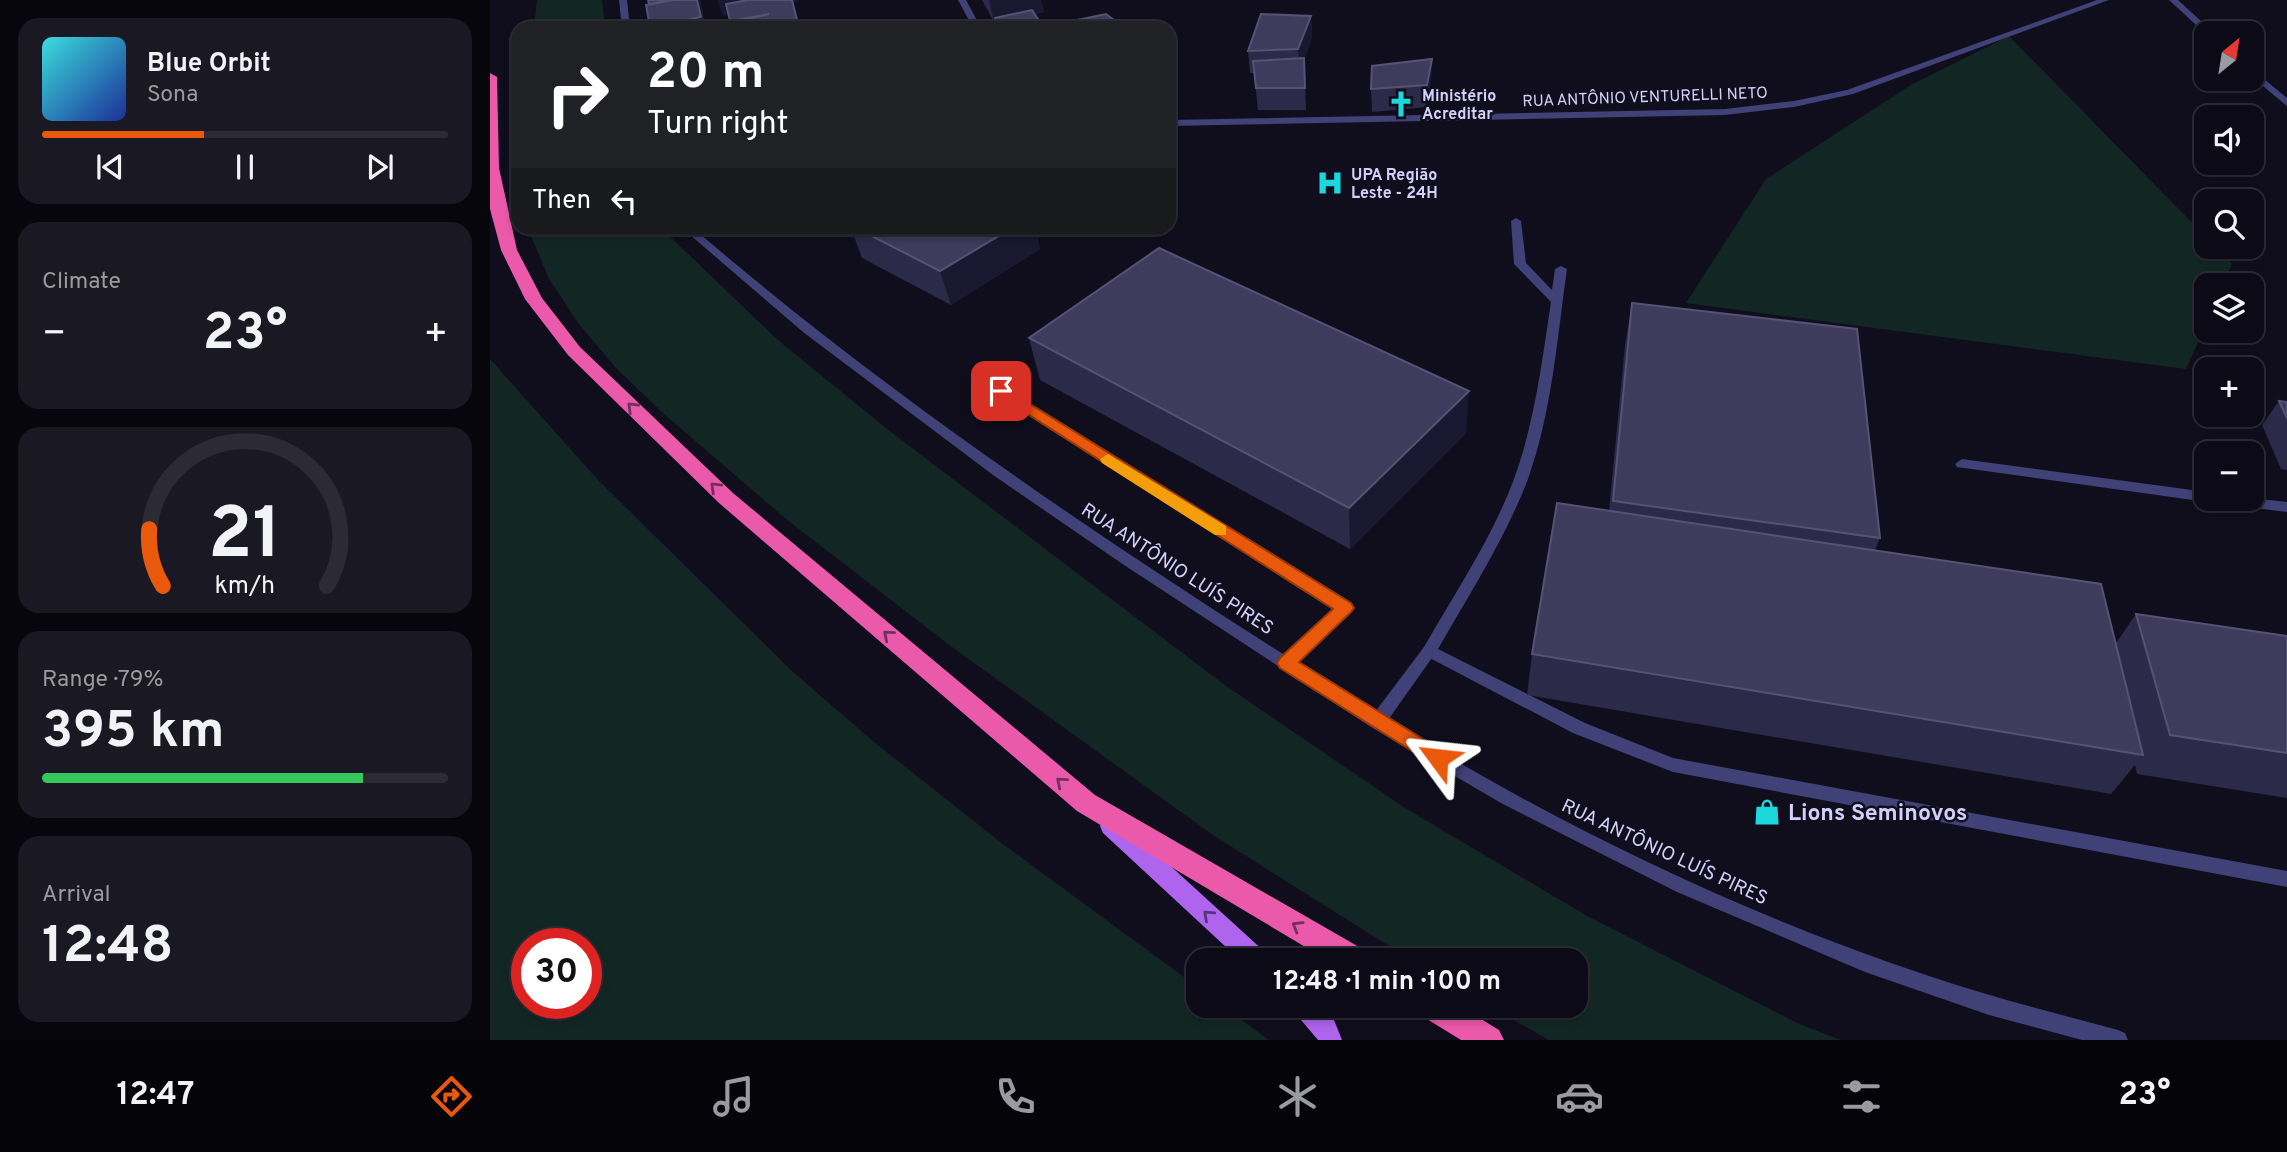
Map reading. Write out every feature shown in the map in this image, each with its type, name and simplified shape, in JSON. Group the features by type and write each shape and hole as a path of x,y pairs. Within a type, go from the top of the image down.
{"highway":[{"path":"490,77 491,168 496,202 509,250 534,299 574,351 726,498 1086,803 1334,948"},
{"path":"1452,1018 1489,1040"}],"main road":[{"path":"1086,803 1244,948"},
{"path":"1315,1018 1330,1040"}],"street":[{"path":"622,0 625,21"},
{"path":"962,0 973,21"},
{"name":"RUA ANTÔNIO VENTURELLI NETO","path":"1176,123 1662,114 1794,104 1850,92 2105,0"},
{"path":"2173,0 2197,21"},
{"path":"2264,83 2287,103"},
{"path":"1516,221 1520,264 1556,301"},
{"name":"RUA ANTÔNIO LUÍS PIRES","path":"695,235 789,313 951,439 1074,526 1377,722 1507,798 1729,907 1861,961 1991,1005 2118,1040"},
{"path":"1377,722 1429,651 1480,562 1529,457 1538,419 1561,269"},
{"path":"1001,391 1345,608 1286,663"},
{"path":"1962,464 2194,495"},
{"path":"2264,505 2287,508"},
{"path":"1429,651 1584,732 1619,748 1673,765 2287,879"}],"green space":[{"path":"537,0 602,0 604,21 535,21"},
{"path":"2009,36 2194,225 2194,259 2227,259 2232,264 2228,273 2194,273 2194,343 2198,343 2186,369 1686,303 1766,179 1911,85"},
{"path":"531,235 668,235 779,341 887,429 1226,686 1405,808 1589,917 1799,1024 1841,1040 1549,1040 1510,1018 1588,1018 1588,948 1392,948 1213,835 952,647 786,519 664,414 617,369 578,323 548,277"},
{"path":"490,359 598,480 793,672 874,742 1004,845 1186,978 1186,1018 1239,1018 1269,1040 490,1040"}],"building":[{"path":"648,0 673,0 649,4"},
{"path":"673,0 697,0 701,17 681,21 649,21 646,5"},
{"path":"748,0 792,0 797,21 748,21 769,14 730,21 726,4"},
{"path":"1032,10 1039,21 996,21 995,18"},
{"path":"1106,14 1115,21 1072,21"},
{"path":"1261,14 1311,16 1298,49 1248,51"},
{"path":"1304,58 1305,88 1256,88 1253,61"},
{"path":"1432,59 1427,85 1371,89 1372,66"},
{"path":"870,235 1000,235 940,271"},
{"path":"1159,248 1469,391 1349,508 1029,338"},
{"path":"1632,303 1857,329 1880,538 1613,501"},
{"path":"2279,401 2287,402 2287,418"},
{"path":"1557,503 2101,584 2143,755 1532,654"},
{"path":"2136,614 2287,636 2287,753 2170,735"}],"slow traffic":[{"path":"1108,459 1220,531"}],"place":[{"name":"Ministério Acreditar","path":"1401,104"},
{"name":"UPA Região Leste - 24H","path":"1330,183"},
{"name":"Lions Seminovos","path":"1767,812"}],"route":[{"path":"1001,391 1345,608 1286,663 1438,758"}]}
